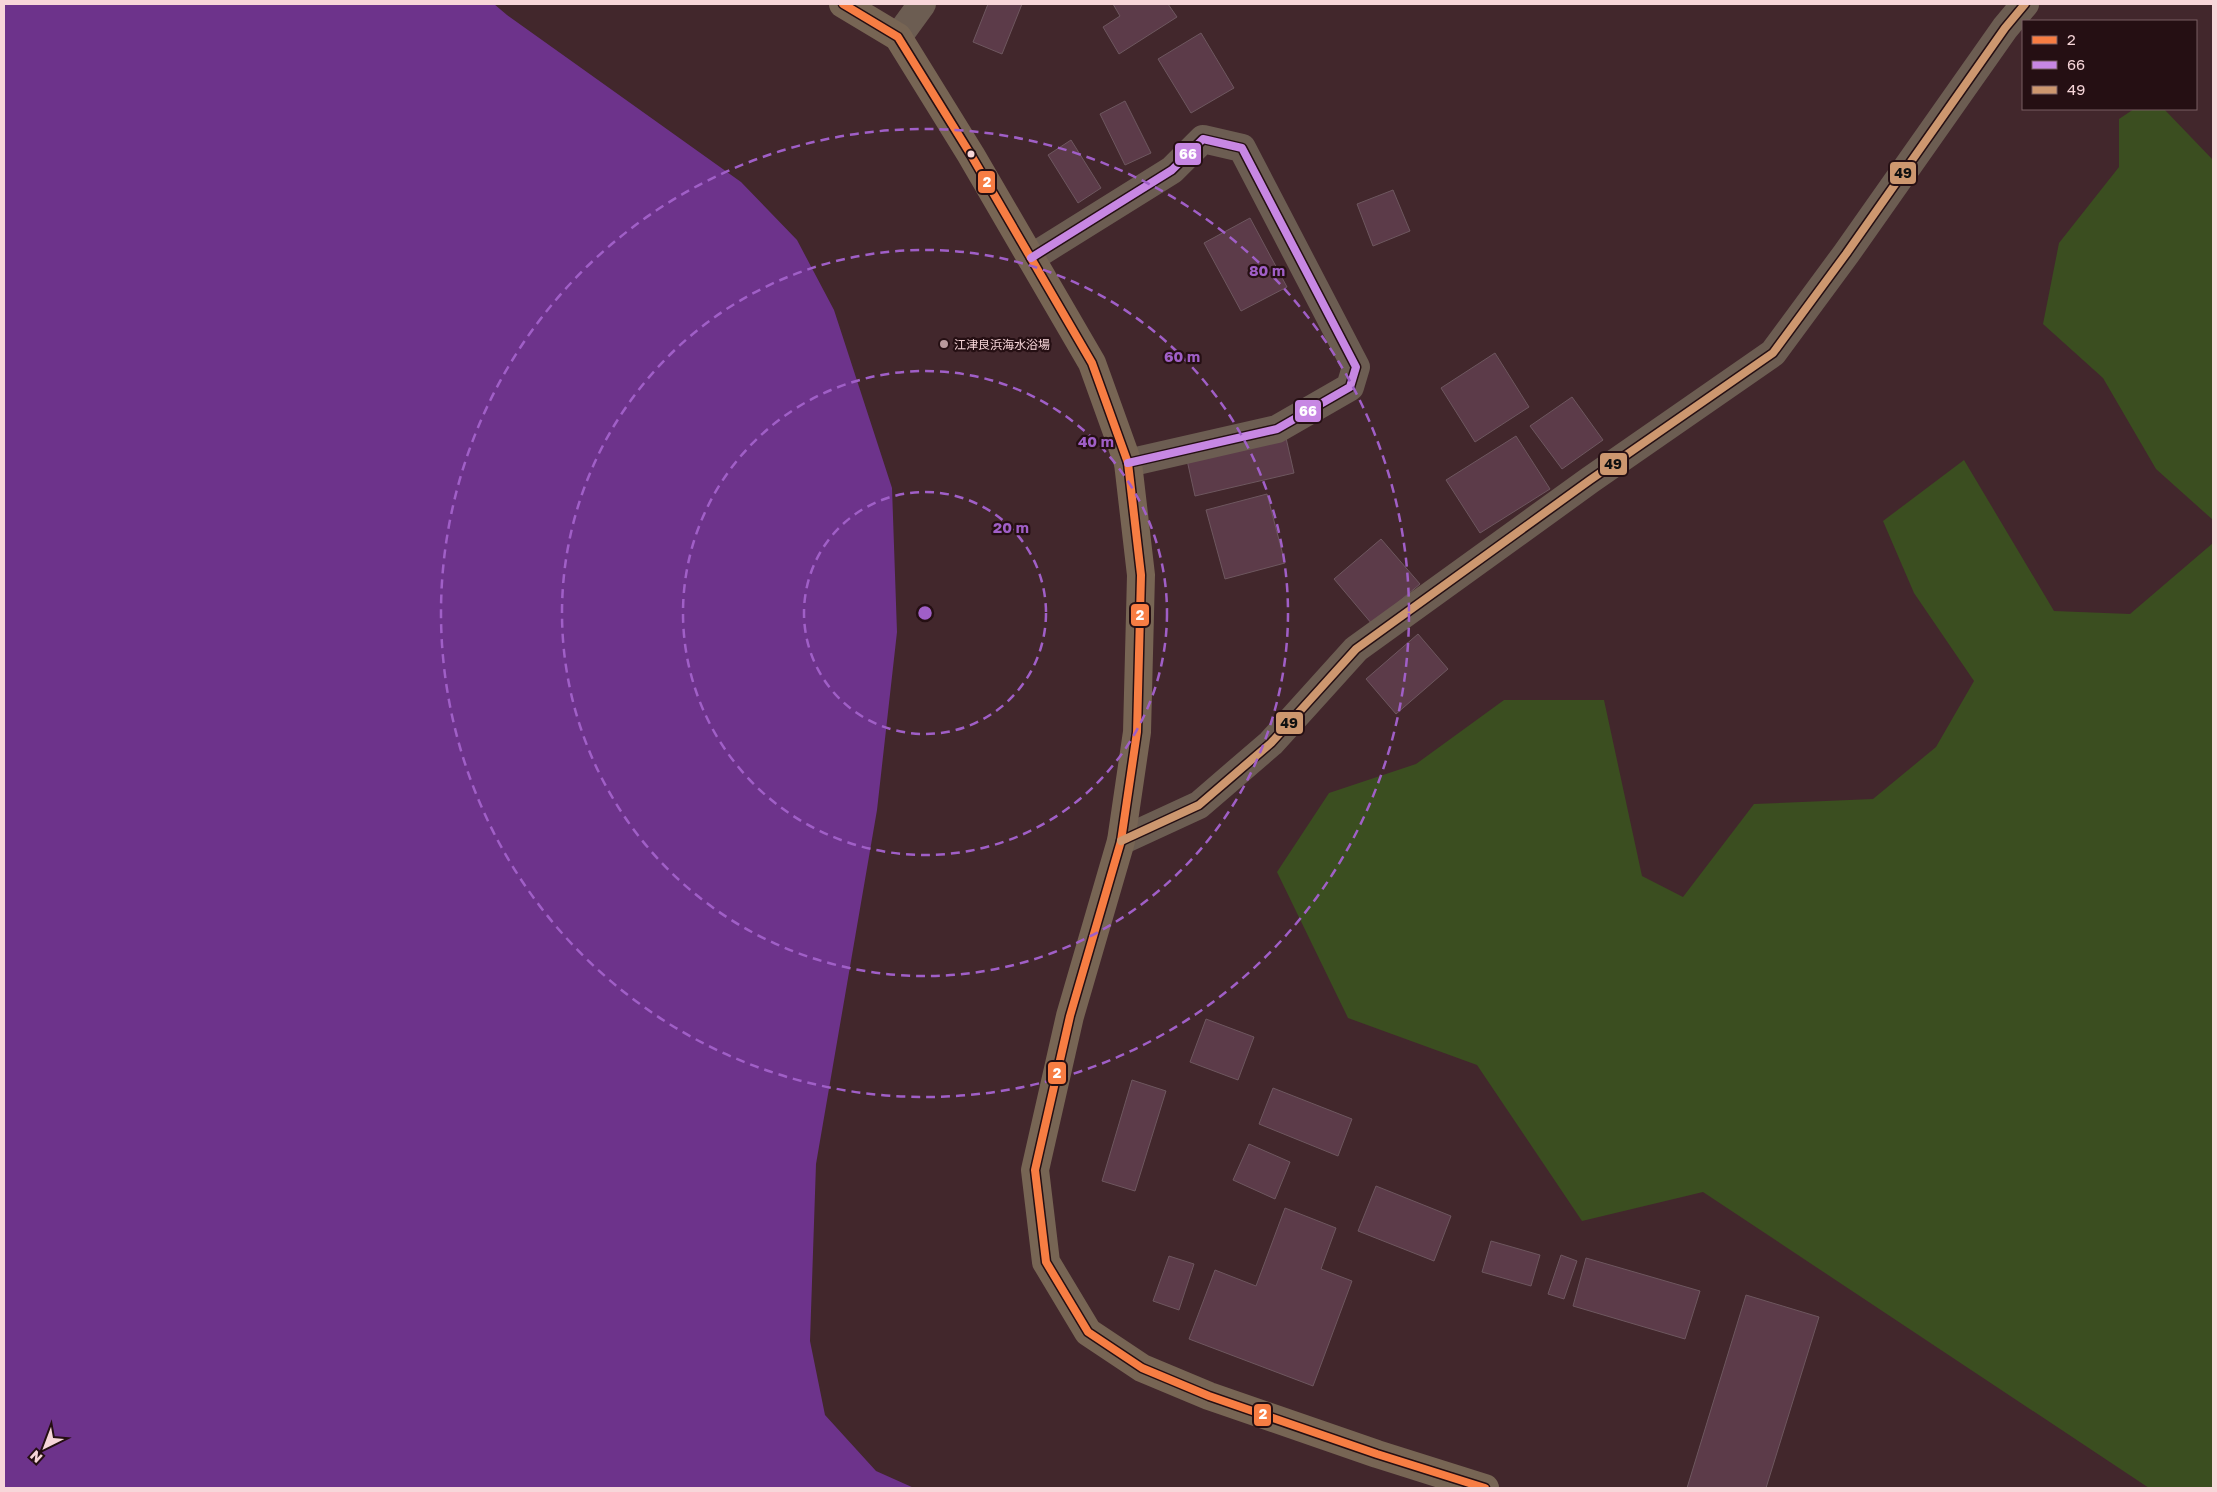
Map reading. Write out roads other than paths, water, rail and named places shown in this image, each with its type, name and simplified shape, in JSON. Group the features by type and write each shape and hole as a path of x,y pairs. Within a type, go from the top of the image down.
{"main road":[{"path":"843,4 898,37 1092,363 1128,463 1141,575 1137,732 1121,841 1070,1016 1035,1170 1046,1262 1088,1332 1142,1368 1209,1396 1377,1454 1485,1488"}],"street":[{"path":"898,37 922,4"},
{"path":"1121,841 1199,805 1271,743 1356,649 1590,480 1773,353 1852,246 2005,28 2026,4"},
{"path":"1031,258 1172,170 1203,139 1242,148 1356,368 1350,387 1278,429 1128,463"}],"place":[{"name":"江津良浜海水浴場","path":"944,344"}]}
